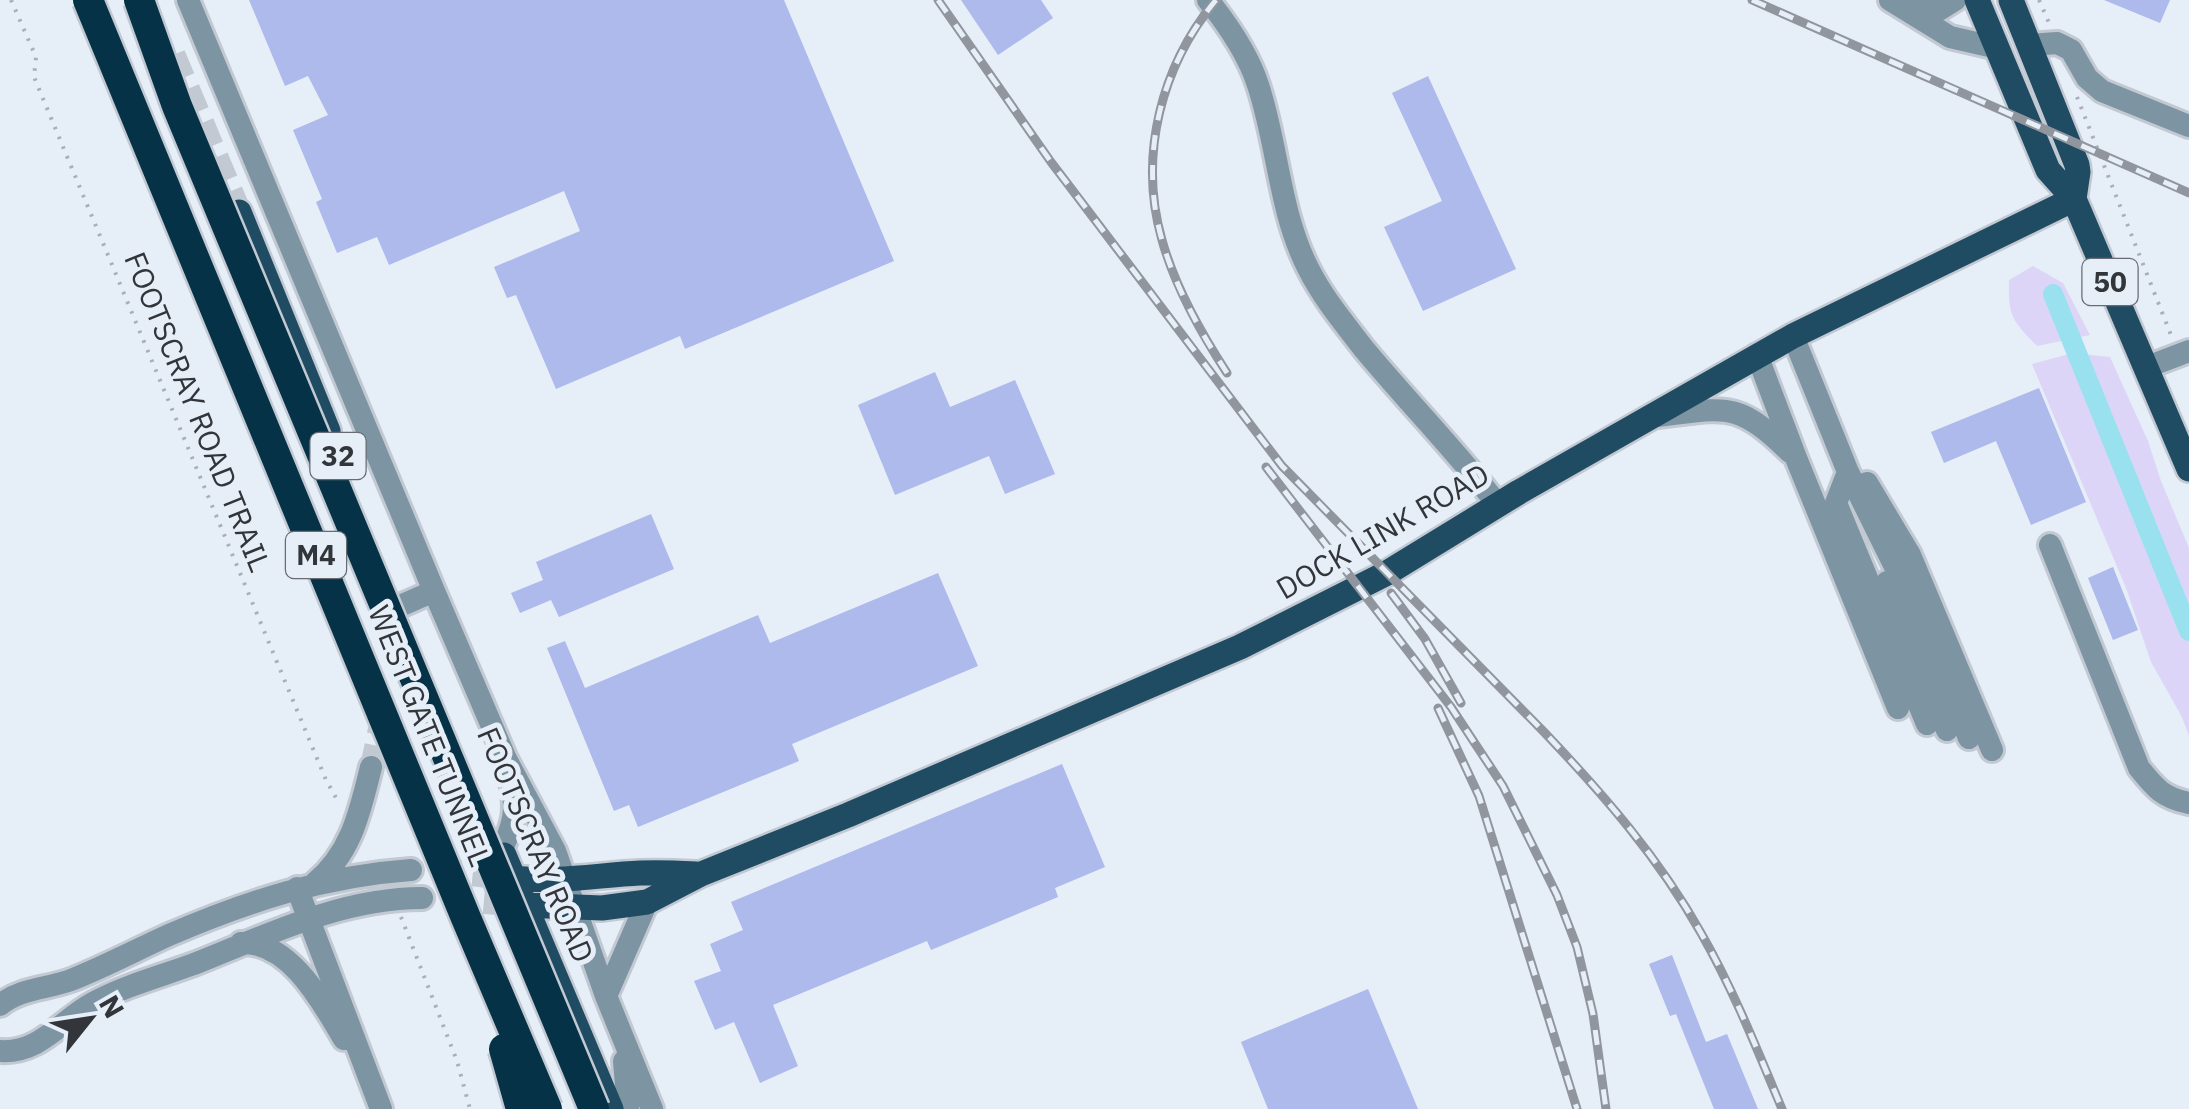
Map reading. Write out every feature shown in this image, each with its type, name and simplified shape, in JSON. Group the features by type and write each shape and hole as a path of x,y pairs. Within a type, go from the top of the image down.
{"highway":[{"name":"WEST GATE TUNNEL","path":"88,0 547,1109"},
{"name":"WEST GATE TUNNEL","path":"138,0 184,124 594,1109"},
{"path":"466,918 521,1109"}],"main road":[{"name":"50","path":"1977,0 2048,170 2074,198 2189,469"},
{"name":"50","path":"2011,0 2077,165 2074,198"},
{"path":"1998,48 2030,45"},
{"name":"DOCK LINK ROAD","path":"525,905 602,908 647,902 701,874 1240,647 1360,588 1649,416 1793,336 2074,198"},
{"name":"FOOTSCRAY ROAD","path":"238,212 611,1109"},
{"name":"DOCK LINK ROAD","path":"514,878 566,880 639,873 701,874"}],"street":[{"name":"FOOTSCRAY ROAD","path":"188,0 506,759 556,851 606,996 652,1109"},
{"path":"1208,0 1244,54 1259,87 1290,221 1316,283 1342,322 1498,505"},
{"path":"1900,6 1939,10 1955,0"},
{"path":"1900,6 1950,37 1998,48"},
{"path":"2030,45 2057,43 2071,50 2087,78 2102,91 2189,126"},
{"path":"280,313 315,302"},
{"path":"1793,336 1848,472 1919,616 1948,731 1836,503 1848,472"},
{"path":"2147,367 2184,352"},
{"path":"1758,355 1898,708"},
{"path":"1649,416 1722,409 1742,414 1764,427 1796,458"},
{"path":"1848,472 1865,478 1910,555 1992,750"},
{"path":"2050,545 2139,768 2156,789 2172,800 2189,803"},
{"path":"400,606 434,591"},
{"path":"501,850 513,826 515,805 506,759"},
{"path":"306,886 342,855 359,818 371,766"},
{"path":"3,998 68,982 206,920 306,886 363,874 412,870"},
{"path":"306,886 309,919 381,1109"},
{"path":"0,1051 24,1050 46,1039 94,1002 241,943 309,919 394,899 422,898"},
{"path":"606,996 647,902"},
{"path":"241,943 270,948 295,968 329,1014 369,1080"},
{"name":"FOOTSCRAY ROAD","path":"620,1032 628,1109"}],"path":[{"name":"FOOTSCRAY ROAD TRAIL","path":"11,0 36,57 34,77 326,780 339,803 359,818"},
{"path":"2039,0 2057,43"},
{"path":"2078,99 2184,352"},
{"path":"394,899 458,1061 470,1109"}],"shaded area":[{"path":"2033,266 2063,283 2090,335 2037,346 2022,330 2011,310 2009,280"},
{"path":"2073,353 2110,357 2148,441 2189,548 2189,736 2151,662 2126,588 2032,364"}],"building":[{"path":"249,0 784,0 894,261 685,349 680,336 556,389 516,295 507,298 494,267 580,231 564,191 389,265 377,237 337,253 316,202 322,199 293,130 328,115 308,76 285,86"},
{"path":"961,0 1041,0 1053,18 998,55"},
{"path":"2104,0 2170,0 2160,23"},
{"path":"1428,76 1516,269 1423,311 1384,227 1442,201 1392,93"},
{"path":"935,372 950,407 1015,380 1055,474 1005,494 989,456 895,495 858,405"},
{"path":"2039,388 2086,502 2031,525 1996,441 1944,463 1931,432"},
{"path":"651,514 674,569 559,617 551,600 520,613 511,593 543,580 536,562"},
{"path":"2113,567 2138,630 2113,640 2088,578"},
{"path":"938,573 978,666 792,744 799,761 638,827 629,805 614,811 547,648 565,641 585,688 758,615 770,643"},
{"path":"1062,764 1105,867 1055,888 1058,897 931,950 927,941 773,1005 798,1066 760,1083 734,1022 715,1030 694,981 721,971 710,944 743,930 731,902"},
{"path":"1672,955 1706,1042 1727,1034 1758,1109 1714,1109 1676,1014 1670,1016 1649,964"},
{"path":"1368,989 1418,1109 1268,1109 1241,1042"}],"waterway":[{"path":"2053,294 2189,631"}],"tunnel":[{"path":"173,55 239,212"},
{"path":"371,767 379,729"},
{"path":"436,870 511,878"},
{"path":"447,898 525,905"}],"railway":[{"path":"938,0 1051,162 1282,466 1544,732 1609,803 1648,853 1713,954 1782,1109"},
{"path":"1216,0 1197,26 1168,83 1159,113 1153,176 1155,208 1174,275 1198,326 1227,373"},
{"path":"1752,0 2189,193"},
{"path":"1266,467 1451,707 1503,786 1557,895 1577,947 1593,1014 1606,1109"},
{"path":"1391,593 1425,639 1461,703"},
{"path":"1438,708 1479,796 1577,1109"}]}
